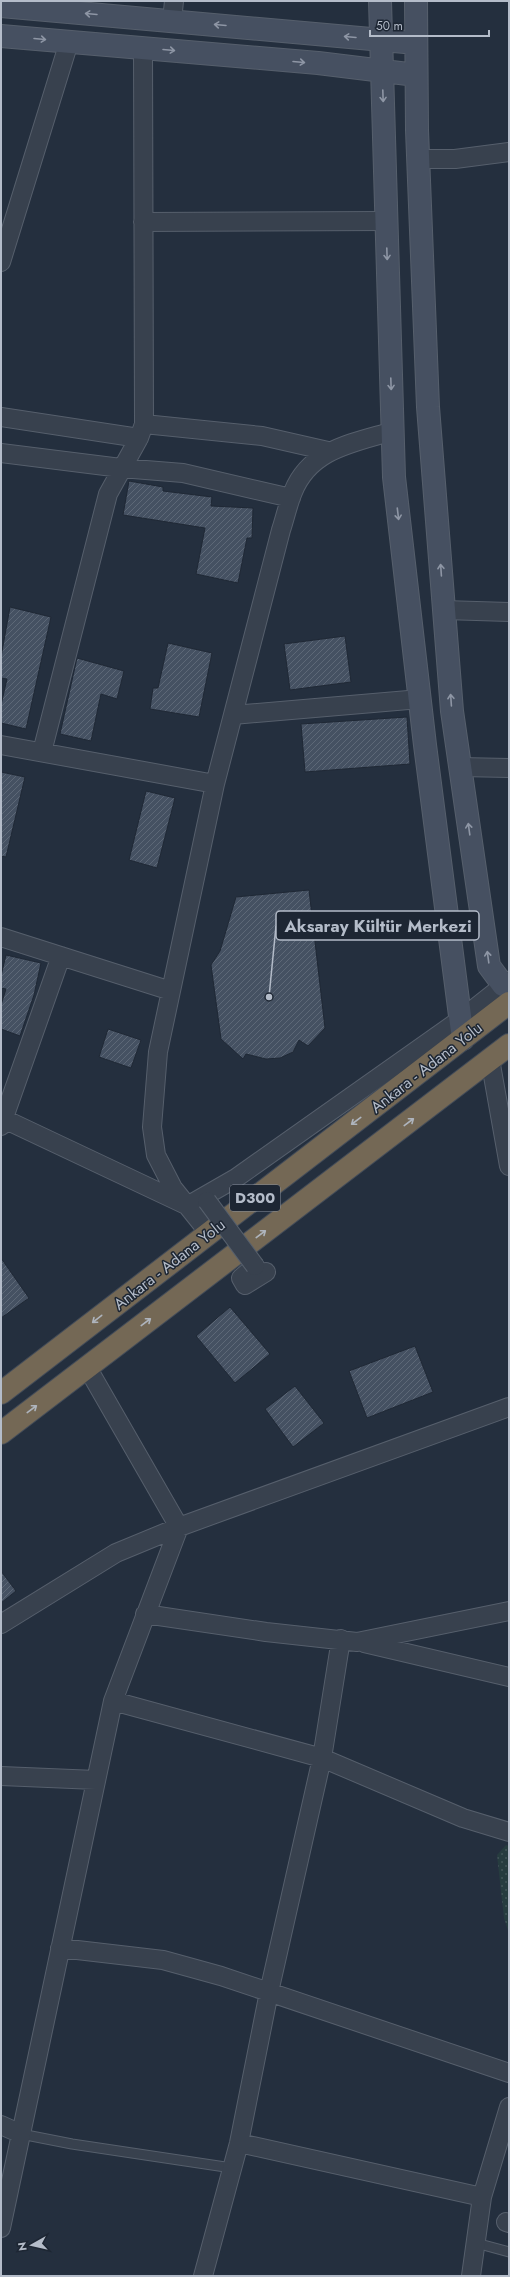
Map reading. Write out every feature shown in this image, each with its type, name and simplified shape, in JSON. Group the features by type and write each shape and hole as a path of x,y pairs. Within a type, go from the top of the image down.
{"highway":[{"name":"Ankara - Adana Yolu","path":"1,1393 209,1233 462,1029 507,989"},
{"name":"Ankara - Adana Yolu","path":"1,1433 509,1045"}],"main road":[{"path":"380,1 394,477 420,699 462,1029"},
{"path":"416,1 418,159 428,407 452,711 489,966 507,989"},
{"path":"1,6 57,6 173,11 381,40 416,43"},
{"path":"1,36 382,69 416,75"}],"street":[{"path":"1,262 7,219 69,42"},
{"path":"42,752 108,494 141,431 143,48"},
{"path":"418,159 455,159 509,152"},
{"path":"143,222 386,221"},
{"path":"1,416 141,431 262,436 328,451"},
{"path":"209,1233 173,1188 156,1156 152,1126 158,1052 215,784 291,498 307,469 328,451 393,431"},
{"path":"1,453 121,468 183,473 291,498"},
{"path":"444,610 509,612"},
{"path":"233,715 420,699"},
{"path":"1,745 215,784"},
{"path":"460,767 509,768"},
{"path":"1,937 171,991"},
{"path":"61,956 3,1123 186,1206"},
{"path":"186,1206 236,1178 462,1029"},
{"path":"490,1059 509,1166"},
{"path":"236,1178 238,1184 207,1201 261,1269"},
{"path":"87,1367 179,1527"},
{"path":"1,1624 116,1553 179,1527 509,1407"},
{"path":"1,2228 113,1701 179,1527"},
{"path":"349,1640 509,1611"},
{"path":"145,1614 266,1632 349,1640 509,1677"},
{"path":"203,2276 239,2143 269,1992 349,1640"},
{"path":"113,1701 322,1758 463,1818 509,1832"},
{"path":"1,1776 96,1780"},
{"path":"60,1948 163,1960 221,1976 509,2073"},
{"path":"471,2276 482,2197 509,2107"},
{"path":"1,2125 22,2134"},
{"path":"239,2143 482,2197"}],"lane":[{"path":"22,2134 72,2144 232,2168"},
{"path":"476,2243 509,2252"}],"green space":[{"path":"506,1845 509,1846 509,1934 504,1918 497,1855"}],"building":[{"path":"129,481 163,487 163,491 212,497 211,506 253,508 252,538 247,538 238,583 196,574 205,528 123,515"},
{"path":"10,607 51,617 26,729 1,723 1,705 7,679 1,678 1,657"},
{"path":"345,636 351,682 290,690 284,644"},
{"path":"168,643 212,653 199,717 150,709 153,688 158,688"},
{"path":"77,658 124,671 117,699 101,694 91,741 60,734"},
{"path":"407,717 410,764 305,772 301,724"},
{"path":"1,772 25,777 6,857 1,856"},
{"path":"146,791 175,798 157,868 129,860"},
{"path":"309,890 325,1028 308,1046 299,1040 293,1052 280,1058 266,1059 246,1054 243,1059 221,1039 211,965 220,951 236,897"},
{"path":"6,955 41,963 34,995 20,1036 1,1029 1,1005 6,989 1,988 1,976"},
{"path":"108,1029 141,1040 131,1068 99,1057"},
{"path":"1,1258 29,1298 1,1318"},
{"path":"230,1307 270,1354 235,1383 196,1336"},
{"path":"415,1346 433,1392 367,1418 349,1371"},
{"path":"295,1386 324,1423 293,1447 265,1409"},
{"path":"1,1571 16,1591 1,1603"}],"place":[{"name":"Aksaray Kültür Merkezi","path":"269,997"}]}
